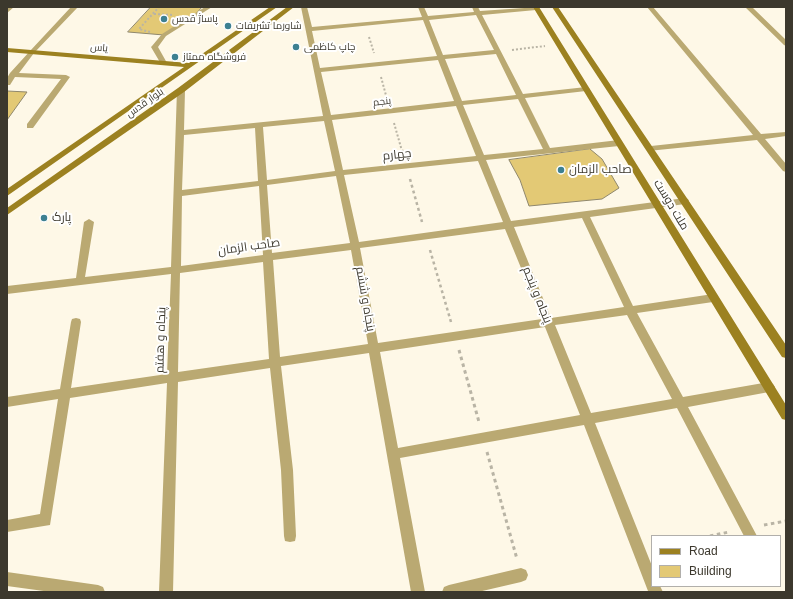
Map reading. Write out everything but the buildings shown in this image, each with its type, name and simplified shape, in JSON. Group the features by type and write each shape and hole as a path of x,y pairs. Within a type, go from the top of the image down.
{"street":[{"path":"7,11 11,7"},
{"path":"7,82 32,52 75,7"},
{"path":"163,63 154,47 164,35 209,7"},
{"name":"بلوار قدس","path":"7,193 274,7"},
{"name":"بلوار قدس","path":"7,212 181,90 292,7"},
{"name":"پنجاه و ششم","path":"304,7 355,246 418,592"},
{"name":"پنجاه و پنجم","path":"422,7 481,159 651,580"},
{"path":"475,7 548,151"},
{"name":"ملت دوست","path":"555,7 651,149 786,354"},
{"path":"650,7 786,169"},
{"path":"748,7 786,44"},
{"path":"309,29 536,8"},
{"name":"ملت دوست","path":"536,8 786,415"},
{"name":"یاس","path":"7,50 190,65"},
{"path":"317,70 498,52"},
{"path":"13,76 66,77 30,126"},
{"name":"پنجم","path":"180,133 460,104 586,88"},
{"name":"پنجاه و هفتم","path":"166,592 181,90"},
{"path":"259,125 275,362 286,470 290,536"},
{"path":"651,149 786,134"},
{"name":"چهارم","path":"178,194 339,173 481,159 619,143"},
{"name":"صاحب الزمان","path":"7,290 176,270 685,201"},
{"path":"584,214 630,310 750,535"},
{"path":"80,281 89,222"},
{"path":"7,402 713,298"},
{"path":"7,526 45,520 76,322"},
{"path":"393,454 769,387"},
{"path":"449,592 521,575"},
{"path":"7,579 98,592"}],"path":[{"path":"159,7 139,29 164,35"},
{"path":"366,24 484,438 521,575"},
{"path":"498,52 559,44"}],"place":[{"name":"پاساژ قدس","path":"164,19"},
{"name":"شاورما تشریفات","path":"228,26"},
{"name":"چاپ كاظمى","path":"296,47"},
{"name":"فروشگاه ممتاز","path":"175,57"},
{"name":"صاحب الزمان","path":"561,170"},
{"name":"پارک","path":"44,218"}]}
